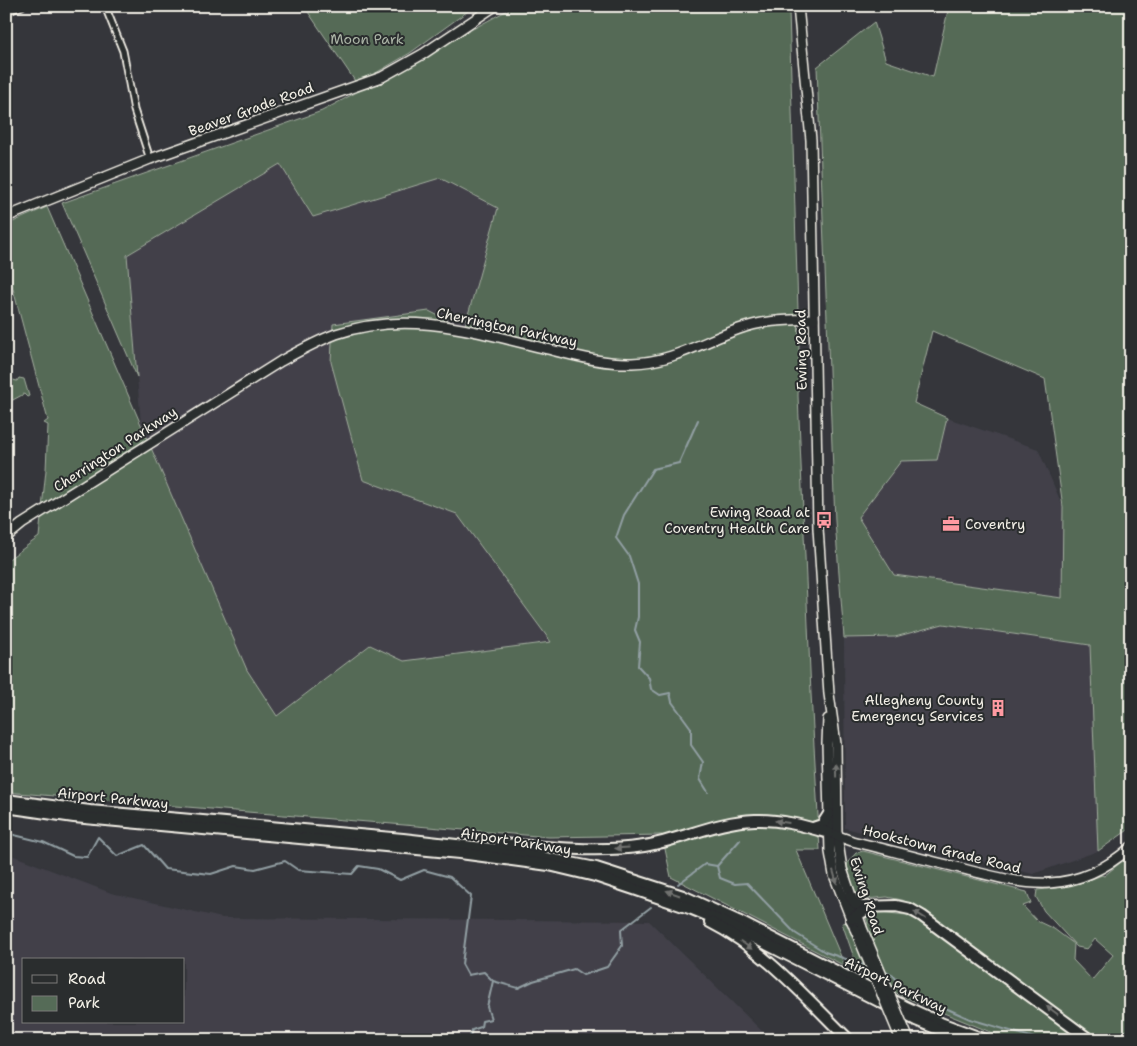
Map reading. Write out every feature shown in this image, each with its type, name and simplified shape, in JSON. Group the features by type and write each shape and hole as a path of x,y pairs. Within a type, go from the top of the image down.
{"highway":[{"name":"Airport Parkway","path":"6,800 90,811 402,839 510,851 596,868 683,896 738,921 896,1002 944,1024 986,1040"},
{"name":"Airport Parkway","path":"6,808 74,817 509,860 572,870 657,897 721,921 899,1012 965,1040"},
{"path":"813,828 822,825 829,814"},
{"path":"402,839 587,849 631,847 661,843 726,824 754,820 783,821 833,835"},
{"path":"850,896 858,905 871,908"},
{"path":"657,897 714,924 756,952 785,976 849,1040"},
{"path":"854,917 871,908 882,905 910,909 1090,1040"}],"street":[{"path":"6,12 22,6"},
{"path":"105,6 123,51 134,110 150,159"},
{"name":"Beaver Grade Road","path":"6,217 150,159 382,77 423,54 495,6"},
{"name":"Ewing Road","path":"798,6 811,140 815,269 814,319 818,528 829,694 836,744 833,835 834,874 854,917 902,1040"},
{"name":"Cherrington Parkway","path":"6,537 22,524 273,366 303,349 343,332 390,324 432,324 464,329 595,360 632,363 672,357 733,331 760,323 814,319"},
{"name":"Ewing Road","path":"829,694 827,743 829,814 854,917"},
{"name":"Hookstown Grade Road","path":"833,835 993,877 1043,884 1072,880 1098,871 1113,862 1131,847"},
{"name":"Ewing Road","path":"858,928 909,1040"}],"shaded area":[{"path":"280,164 313,217 440,178 498,208 464,329 334,324 331,362 363,480 457,514 551,642 404,662 370,645 277,716 247,670 141,424 127,255"},
{"path":"947,418 1038,449 1063,507 1062,598 894,575 858,517 901,461 937,460"},
{"path":"943,624 1090,645 1098,851 1033,874 845,828 844,638 895,637"},
{"path":"6,853 111,893 222,918 649,921 771,1040 6,1040"}],"green space":[{"name":"Moon Park","path":"304,6 475,6 410,53 357,84"},
{"path":"515,6 652,6 657,10 789,11 799,344 798,396 820,850 796,850 845,966 671,877 662,835 549,837 6,792 6,561 39,537 46,470 48,425 44,423 48,420 8,270 6,270 6,225 47,207 247,670 277,716 370,645 404,661 551,642 457,514 363,480 331,362 333,324 429,311 464,329 498,208 440,178 313,217 280,164 127,255 137,377 62,203 322,111"},
{"path":"949,6 1131,6 1131,828 1098,851 1090,645 943,624 895,637 844,638 835,521 817,67 874,22 886,61 933,77","holes":["932,331 1045,379 1063,507 1062,598 894,575 858,517 901,461 937,460 947,418 914,403"]},
{"path":"6,378 17,381 19,378 24,379 29,396 27,397 24,394 9,402 10,406 6,408 6,397 11,383 6,381"},
{"path":"863,851 1027,892 1031,903 1023,906 1037,921 1054,929 1074,944 1073,960 1092,980 1113,955 1095,939 1087,949 1077,947 1044,911 1036,897 1037,890 1070,885 1104,876 1131,854 1131,1040 1100,1040 919,908 902,900 887,897 866,899 859,897 855,893 847,866 856,853"},
{"path":"880,912 906,915 922,923 1083,1040 1010,1040 902,996 859,972 842,923 848,922 853,931 868,924 866,918 869,914"}],"waterway":[{"path":"698,420 679,463 653,469 624,515 616,538 629,556 638,584 638,617 635,630 640,642 638,666 649,678 651,689 660,695 670,693 672,702 691,728 691,745 703,762 700,779 708,792"},
{"path":"6,833 43,842 73,856 87,857 98,837 117,856 144,845 165,869 211,874 236,866 255,869 285,861 298,870 352,874 359,866 378,869 400,880 424,870 450,877 471,896 462,964 468,975 484,972 493,981 518,988 533,981 574,969 583,975 607,967 622,946 621,930 651,907"},
{"path":"717,866 740,840"},
{"path":"678,884 705,864 717,866 720,878 735,884 747,883 795,933 825,952 867,966"},
{"path":"884,972 892,974 905,990 970,1019 1041,1040"},
{"path":"469,1040 472,1030 481,1027 482,1021 491,1019 487,1007 493,981"}],"place":[{"name":"Ewing Road at Coventry Health Care","path":"824,520"},
{"name":"Coventry","path":"951,524"},
{"name":"Allegheny County Emergency Services","path":"998,708"}]}
